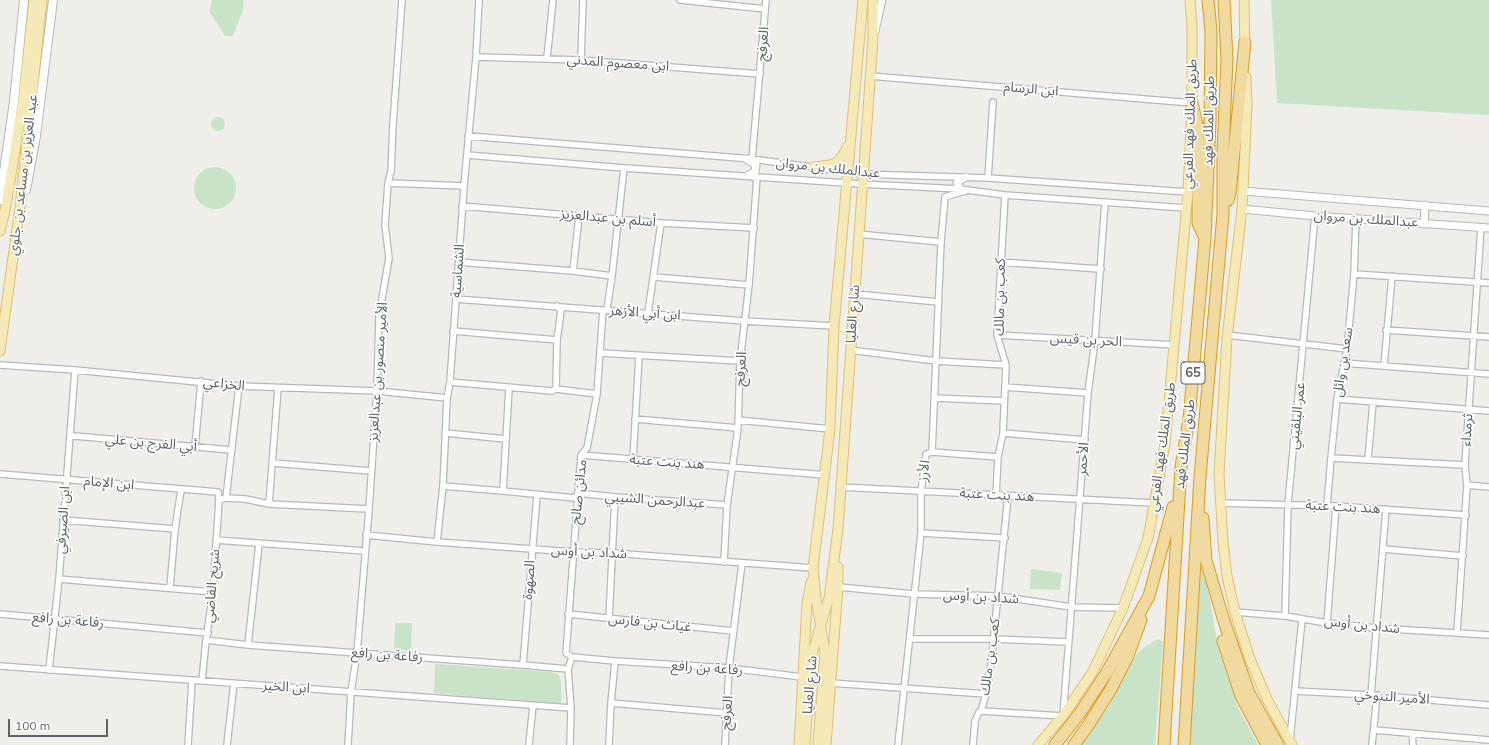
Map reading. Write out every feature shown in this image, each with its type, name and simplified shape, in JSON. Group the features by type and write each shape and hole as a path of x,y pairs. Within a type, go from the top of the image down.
{"highway":[{"name":"طريق الملك فهد","path":"1164,745 1180,468 1189,419 1205,238 1210,122 1211,31 1208,0"},
{"name":"طريق الملك فهد","path":"1184,745 1200,477 1224,214 1223,152 1227,59 1224,0"},
{"path":"1224,214 1230,193 1245,42"},
{"path":"1192,103 1198,136 1198,224 1205,238"},
{"path":"1074,745 1111,689 1137,635 1170,521 1180,468"},
{"path":"1200,477 1206,560 1224,621 1249,693 1278,745"},
{"path":"1209,568 1223,640 1241,696 1267,745"},
{"path":"1055,745 1080,713 1107,672 1148,596"}],"main road":[{"path":"0,200 2,172 14,101 24,0"},
{"name":"عبد العزيز بن مساعد بن جلوي","path":"0,232 5,211 22,102 34,0"},
{"name":"عبد العزيز بن مساعد بن جلوي","path":"0,351 20,208 42,0"},
{"path":"20,208 23,204 36,136 53,0"},
{"name":"شارع العليا","path":"818,745 825,652 820,627 813,568 830,429 834,326 863,0"},
{"name":"شارع العليا","path":"805,745 812,654 829,598 838,529 855,294 861,184 873,39 874,0"},
{"name":"طريق الملك فهد الفرعي","path":"1038,745 1063,716 1093,672 1123,608 1148,538 1165,444 1188,192 1192,103 1192,27 1190,0"},
{"path":"1244,0 1246,106 1243,191 1227,335 1219,474 1220,503 1227,576 1235,612 1250,659 1268,701 1291,743"},
{"path":"813,167 836,163 843,156 851,139"},
{"path":"826,745 838,587 838,529"},
{"path":"799,745 807,603 813,568"}],"street":[{"name":"الأمير منصور بن عبدالعزيز","path":"348,745 351,692 357,653 369,509 377,391 379,316 389,258 385,225 388,183 391,171 402,0"},
{"name":"الشماسية","path":"437,542 443,486 447,398 450,382 452,331 476,57 479,0"},
{"path":"547,58 553,0"},
{"path":"581,60 583,0"},
{"path":"680,0 765,9"},
{"name":"العرفج","path":"749,159 760,74 766,0"},
{"path":"859,0 861,17"},
{"path":"873,39 882,0"},
{"name":"ابن معصوم المدني","path":"476,57 581,60 760,74"},
{"name":"ابن الرسام","path":"870,76 1192,103"},
{"path":"988,178 993,102"},
{"name":"عبدالملك بن مروان","path":"468,136 749,159 862,174 988,178 1188,192"},
{"name":"عبدالملك بن مروان","path":"467,155 624,168 963,190 1005,195 1186,208"},
{"path":"747,176 755,172 756,165 749,159"},
{"name":"مدائن صالح","path":"572,657 566,652 581,455 587,448 597,394 605,310 612,276 624,168"},
{"name":"العرفج","path":"724,562 727,505 734,467 738,428 740,361 749,285 757,177"},
{"path":"963,190 957,183 966,177"},
{"path":"388,183 464,186"},
{"name":"الأرز","path":"898,745 921,532 921,492 926,454 932,452 941,242 945,197 963,190"},
{"name":"عبدالملك بن مروان","path":"1243,191 1489,211"},
{"name":"كعب بن مالك","path":"996,495 998,457 1003,433 1006,364 997,335 1005,195"},
{"name":"الأحمر","path":"1063,716 1088,393 1095,340 1101,269 1105,202"},
{"path":"1424,224 1425,205"},
{"name":"أسلم بن عبدالعزيز","path":"462,206 661,223 754,228"},
{"name":"عبدالملك بن مروان","path":"1242,209 1315,216 1485,228"},
{"path":"573,271 579,216"},
{"name":"عمر البلقيني","path":"1285,616 1288,504 1315,216"},
{"name":"سعد بن وائل","path":"1327,506 1337,399 1348,349 1354,274 1356,218"},
{"path":"648,313 661,223"},
{"name":"ثرمداء","path":"1458,633 1466,515 1467,485 1465,465 1468,409 1478,282 1485,228"},
{"path":"858,234 941,242"},
{"path":"459,262 573,271 612,276"},
{"path":"1000,262 1101,269"},
{"path":"1354,274 1489,283"},
{"path":"1384,366 1392,276"},
{"path":"654,277 749,285"},
{"path":"855,294 938,302"},
{"name":"ابن أبي الأزهر","path":"456,298 744,321 834,326"},
{"path":"556,389 557,340 561,310 557,306"},
{"path":"1386,330 1489,338"},
{"path":"452,331 557,340"},
{"name":"الحر بن قيس","path":"997,335 1175,346"},
{"path":"1227,335 1348,349"},
{"path":"850,350 936,361 1006,364"},
{"path":"600,353 740,361"},
{"path":"633,460 639,356"},
{"path":"1344,363 1489,374"},
{"name":"الخزاعي","path":"0,365 202,381 239,386 377,391 447,398"},
{"name":"ابن الصيرفي","path":"50,670 59,579 75,370"},
{"path":"195,447 202,381"},
{"path":"450,382 552,391 556,389 597,394"},
{"path":"226,498 239,386"},
{"path":"1005,387 1088,393"},
{"path":"269,504 278,388"},
{"path":"502,490 509,388"},
{"path":"935,398 1004,401"},
{"path":"1337,399 1489,411"},
{"path":"1368,460 1373,402"},
{"path":"635,419 738,428"},
{"path":"738,420 830,429"},
{"path":"445,433 506,439"},
{"path":"1003,433 1085,440"},
{"name":"أبي الفرج بن علي","path":"70,437 75,436 231,450"},
{"path":"932,452 998,457"},
{"name":"هند بنت عتبة","path":"581,455 825,475"},
{"path":"1331,458 1465,465"},
{"path":"273,463 371,471"},
{"name":"ابن الإمام","path":"0,474 218,492"},
{"path":"1467,485 1489,487"},
{"name":"عبدالرحمن الشيبي","path":"443,486 502,490 575,498 578,493 727,505"},
{"name":"هند بنت عتبة","path":"840,487 1154,503"},
{"path":"170,588 175,529 181,490"},
{"name":"شريح القاضي","path":"202,681 213,592 219,500 218,492"},
{"name":"الصهوة","path":"523,665 537,495"},
{"name":"كعب بن مالك","path":"973,745 975,721 978,712 981,711 986,694 991,664 1005,538 1008,496"},
{"path":"609,619 615,497"},
{"path":"219,500 226,498 245,499 269,504 369,509"},
{"name":"هند بنت عتبة","path":"1220,503 1336,506 1466,515"},
{"path":"1327,623 1336,506"},
{"path":"1372,745 1374,730 1376,628 1386,509"},
{"path":"63,520 175,529"},
{"path":"921,532 1005,538"},
{"name":"شداد بن أوس","path":"366,534 437,542 813,568"},
{"path":"216,540 365,551"},
{"path":"248,645 259,544"},
{"path":"1382,549 1463,556"},
{"name":"العرفج","path":"724,745 729,668 742,562"},
{"path":"59,579 213,592"},
{"name":"شداد بن أوس","path":"838,587 914,594 998,596 1071,606 1123,608"},
{"name":"شداد بن أوس","path":"1235,612 1285,616 1327,623 1376,628 1489,635"},
{"name":"رفاعة بن رافع","path":"0,614 208,633"},
{"name":"غياث بن فارس","path":"568,614 733,631"},
{"path":"1291,743 1302,619"},
{"path":"910,639 994,639 1068,642"},
{"name":"رفاعة بن رافع","path":"206,640 248,645 568,669"},
{"path":"570,745 571,708 568,669 572,657"},
{"name":"رفاعة بن رافع","path":"572,657 615,662 729,668 802,677"},
{"path":"609,745 615,662"},
{"name":"ابن الخير","path":"0,666 571,708"},
{"path":"188,745 192,680"},
{"path":"227,745 234,683"},
{"path":"831,683 986,694"},
{"name":"الأمير التنوخي","path":"1295,691 1374,695 1489,705"},
{"path":"611,702 727,713"},
{"path":"529,745 533,705"},
{"path":"981,711 1063,716"},
{"path":"1374,730 1489,740"},
{"path":"1412,733 1413,745"}],"green space":[{"path":"212,0 244,0 243,10 233,36 225,36 209,11"},
{"path":"1271,0 1489,0 1489,115 1277,103"},
{"path":"218,117 223,119 225,124 223,129 218,131 213,129 211,124 213,119"},
{"path":"215,167 230,173 236,188 230,203 215,209 200,203 194,188 200,173"},
{"path":"1202,554 1216,635 1238,708 1258,745 1185,745"},
{"path":"1031,569 1062,573 1060,590 1030,589"},
{"path":"395,623 412,623 411,651 394,649"},
{"path":"1158,639 1163,642 1155,745 1081,745 1109,705 1136,655 1146,646"},
{"path":"435,664 553,672 558,675 561,680 561,704 434,693"}]}
